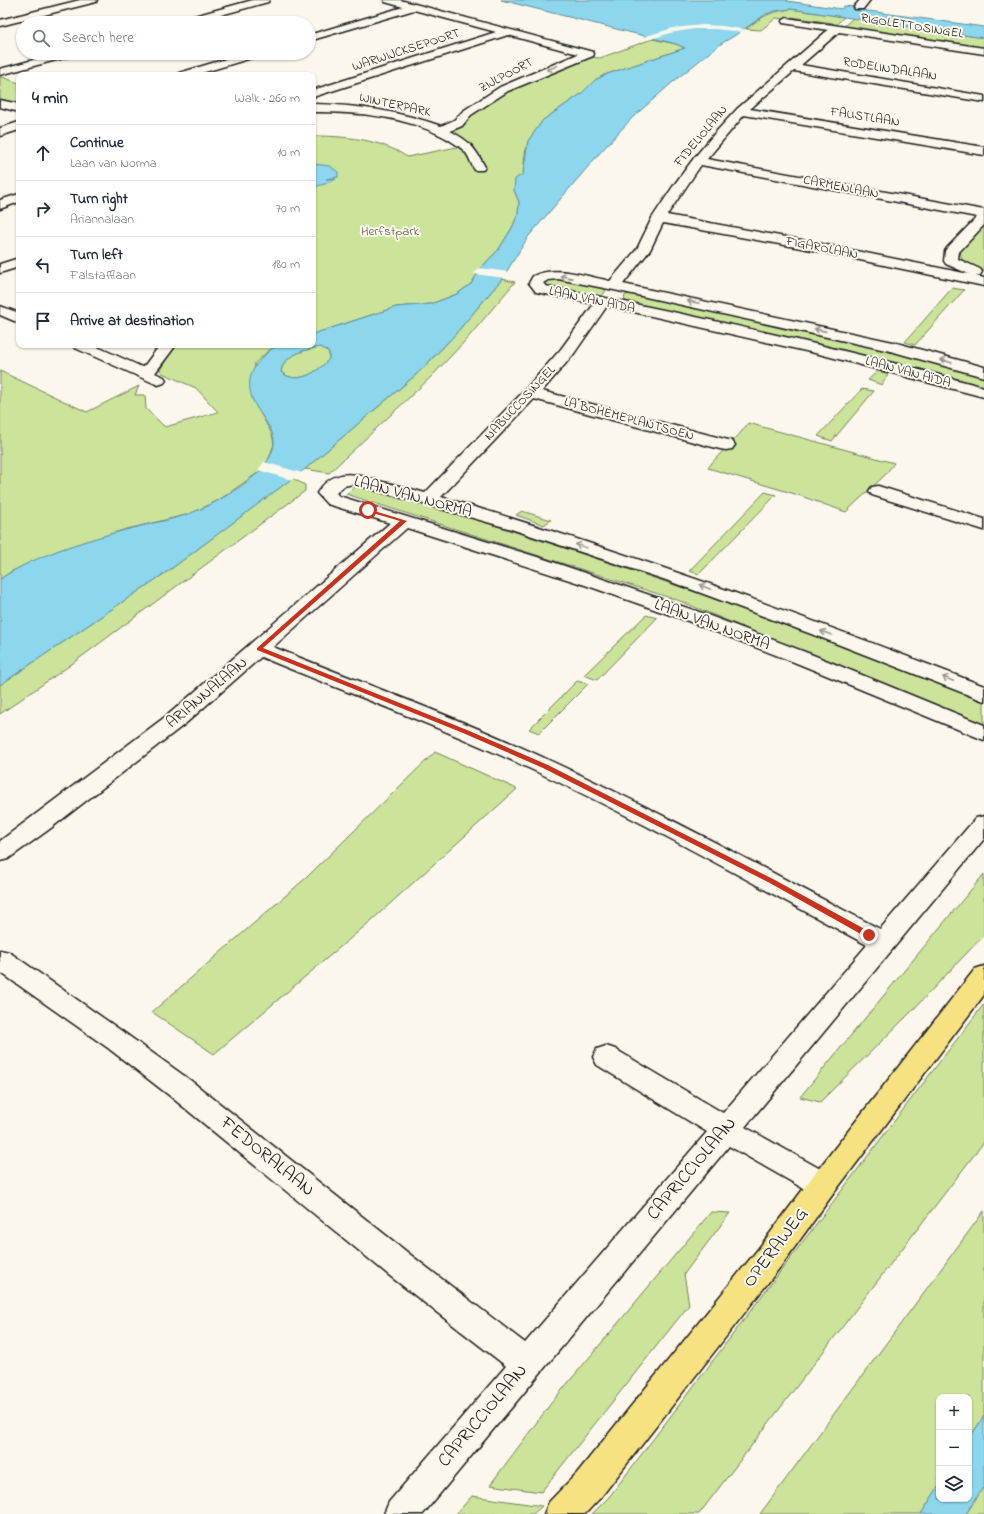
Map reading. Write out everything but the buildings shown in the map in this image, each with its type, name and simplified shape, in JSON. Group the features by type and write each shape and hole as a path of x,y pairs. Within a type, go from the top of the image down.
{"main road":[{"name":"OPERAWEG","path":"561,1514 590,1485 770,1257 984,976"}],"street":[{"path":"28,16 92,0"},
{"path":"206,16 264,0"},
{"path":"389,0 507,32"},
{"path":"316,36 413,7"},
{"path":"0,23 16,19"},
{"name":"RIGOLETTOSINGEL","path":"787,21 984,51"},
{"name":"FIDELIOLAAN","path":"614,286 643,250 660,218 698,161 741,111 838,28"},
{"name":"ZIJLPOORT","path":"441,130 458,123 467,113 504,89 589,54 507,32"},
{"name":"WARWIJCKSEPOORT","path":"316,93 507,32"},
{"path":"0,74 47,60"},
{"path":"193,72 234,60"},
{"name":"RODELINDALAAN","path":"792,67 984,99"},
{"path":"0,74 16,79"},
{"path":"0,103 16,107"},
{"name":"WINTERPARK","path":"316,108 357,111 383,115 441,130 472,151 479,167"},
{"name":"FAUSTLAAN","path":"741,111 984,151"},
{"path":"0,132 16,127"},
{"name":"CARMENLAAN","path":"698,161 833,185 984,216"},
{"path":"0,205 16,199"},
{"path":"984,216 952,251 951,261 969,271 984,274"},
{"name":"FIGAROLAAN","path":"660,218 812,246 984,282"},
{"path":"0,269 16,263"},
{"name":"LAAN VAN AÏDA","path":"984,372 892,347 614,286 558,275 545,276 538,279 536,283 541,289 877,363 984,392"},
{"name":"NABUCCOSINGEL","path":"429,499 531,393 567,352 603,302"},
{"path":"0,310 16,317"},
{"path":"87,348 158,380"},
{"path":"142,373 151,368 166,348"},
{"name":"LA BOHÈMEPLANTSOEN","path":"531,393 726,445"},
{"name":"LAAN VAN NORMA","path":"984,694 861,645 696,584 532,530 429,499 354,479 347,479 333,484 326,493 333,500 404,521 640,598 744,636 984,733"},
{"path":"878,490 984,525"},
{"name":"ARIANNALAAN","path":"0,853 43,822 177,719 404,521"},
{"path":"259,649 465,732 545,767 771,881 885,943"},
{"name":"CAPRICCIOLAAN","path":"401,1514 984,824"},
{"name":"FEDORALAAN","path":"0,959 117,1041 180,1088 401,1266 528,1364"},
{"path":"606,1057 823,1186"}],"green space":[{"path":"791,9 844,17 835,26 832,26 833,23 792,17 790,20 776,18 761,30 746,29 767,15"},
{"path":"853,18 984,38 984,48 843,27"},
{"name":"Herfstpark","path":"652,39 676,44 685,48 604,75 595,80 581,94 543,120 528,141 523,174 514,190 519,202 518,214 512,228 499,249 481,268 471,284 457,294 431,304 396,307 316,333 316,136 350,138 374,142 397,151 407,157 467,145 447,130 508,90 588,57 600,58"},
{"path":"2,77 16,82 16,103 0,99 0,78"},
{"path":"984,226 984,271 970,267 964,263 960,250"},
{"path":"502,279 515,282 466,340 432,376 329,473 305,469 418,373 452,338"},
{"path":"556,279 608,287 601,298 549,287 543,284 546,280"},
{"path":"952,288 964,290 915,345 905,342"},
{"path":"634,293 911,355 984,376 984,387 911,366 629,303 624,300 625,295"},
{"path":"321,347 329,352 329,359 313,373 307,376 294,378 281,372 286,361 291,357 302,351"},
{"path":"173,348 273,348 255,363 252,398 272,434 274,444 268,461 259,472 219,500 190,514 123,530 60,550 12,571 0,579 0,371 87,412 139,386 135,395 145,395 146,409 165,427 218,412 196,388 162,373 160,370"},
{"path":"878,371 888,374 882,385 868,380"},
{"path":"862,389 874,391 832,441 818,436"},
{"path":"748,423 894,463 885,475 846,512 795,494 708,468 739,435"},
{"path":"292,478 305,485 305,491 69,666 0,714 0,685 171,569"},
{"path":"371,485 679,586 756,613 984,700 984,727 680,601 346,494 355,487"},
{"path":"765,492 776,495 699,574 689,571"},
{"path":"522,511 551,520 544,525 516,515"},
{"path":"646,615 657,618 597,680 584,675"},
{"path":"577,681 588,684 539,733 529,729"},
{"path":"435,752 517,789 372,920 214,1054 152,1012 307,877"},
{"path":"984,874 984,935 909,1014 820,1102 800,1097"},
{"path":"984,1004 984,1142 699,1514 592,1514 609,1497"},
{"path":"984,1211 984,1416 972,1434 972,1394 936,1394 936,1491 921,1514 760,1514"},
{"path":"711,1212 730,1213 684,1274 689,1305 541,1492 490,1485 552,1402"},
{"path":"984,1486 984,1514 966,1514"},
{"path":"472,1496 542,1506 533,1514 456,1514"}],"water":[{"path":"501,0 788,0 787,1 842,9 844,6 857,7 854,9 984,27 984,38 791,9 766,14 719,45 674,81 632,118 598,155 528,237 502,279 452,338 418,373 305,469 171,569 0,685 0,579 32,561 68,547 106,535 191,513 218,501 251,479 266,463 272,452 274,444 272,432 254,404 250,391 251,374 260,360 270,350 274,348 315,348 302,351 291,357 286,361 281,372 294,378 307,376 313,373 329,359 329,352 321,347 316,348 316,333 396,307 431,304 457,294 471,284 481,268 499,249 512,228 518,214 519,202 514,190 515,179 523,174 528,141 543,120 581,94 595,80 607,74 685,48 676,44"},
{"path":"316,164 330,166 338,172 338,177 326,179 336,179 316,186"},
{"path":"984,1416 984,1486 966,1514 921,1514 936,1491 936,1502 972,1502 972,1434"}],"pier":[{"path":"702,25 748,30 744,32 715,29 694,29 670,33 648,40 640,38 673,28"},
{"path":"479,268 509,272 505,278 474,274"},
{"path":"264,462 302,473 292,480 258,470"}],"route":[{"path":"368,510 404,521 259,649 465,732 545,767 771,881 869,935"}]}
